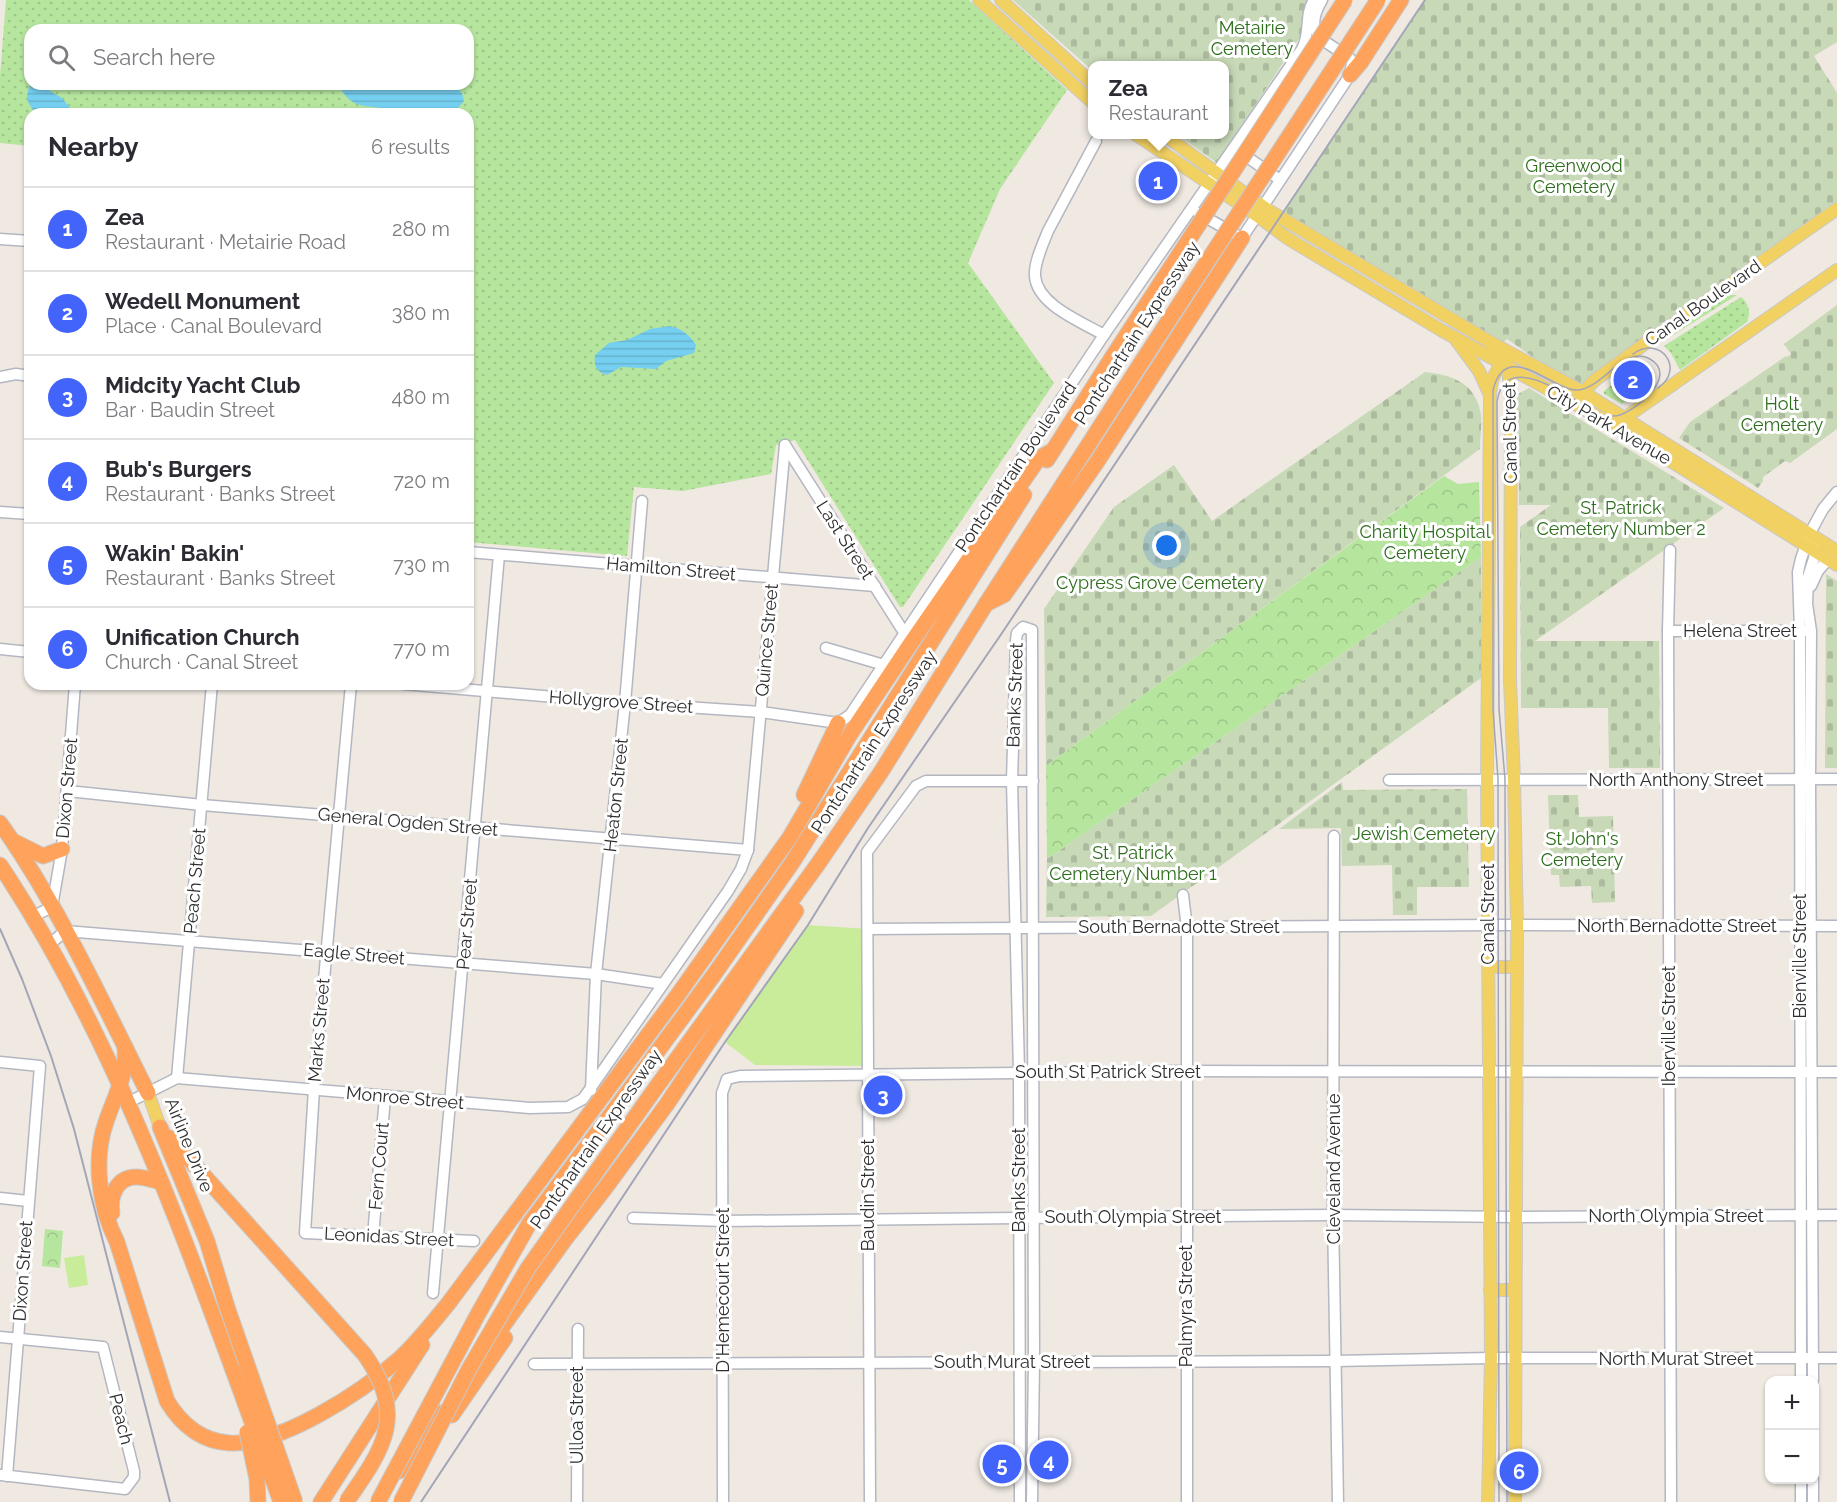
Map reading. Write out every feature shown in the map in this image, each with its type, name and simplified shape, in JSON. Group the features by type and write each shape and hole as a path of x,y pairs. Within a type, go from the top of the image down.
{"highway":[{"name":"Pontchartrain Expressway","path":"376,1502 529,1224 713,976 792,863 1052,451 1345,0"},
{"name":"Pontchartrain Expressway","path":"401,1502 469,1370 528,1268 818,864 880,772 1141,363 1378,0"},
{"path":"1350,75 1401,0"},
{"path":"986,604 1004,595 1097,462 1242,238"},
{"path":"161,1182 136,1177 124,1180 113,1192 111,1209 117,1242 167,1401 179,1419 193,1432 226,1443 253,1440 282,1432 334,1407 369,1383 412,1346 448,1304 663,1015 790,837 849,736 911,643 1039,458 1052,451"},
{"path":"734,917 736,908 810,783 838,723"},
{"name":"Airline Drive","path":"0,823 52,907 148,1093"},
{"path":"13,842 43,856 62,849"},
{"path":"376,1502 560,1247 667,1104 820,874 818,864"},
{"path":"0,865 34,916 129,1102 211,1312 281,1502"},
{"path":"117,1242 111,1231 102,1191 98,1154 105,1123 125,1071 125,1047"},
{"path":"160,1126 365,1355 377,1372 384,1388 388,1422 384,1440 375,1461 347,1502"},
{"name":"Airline Drive","path":"160,1126 207,1241 227,1307 295,1502"},
{"path":"392,1502 495,1350 527,1309 603,1191"},
{"path":"321,1502 448,1304"},
{"path":"233,1370 257,1479 258,1502"}],"main road":[{"path":"980,0 1088,98"},
{"path":"1001,0 1088,78"},
{"path":"1141,139 1208,184 1259,211"},
{"path":"1168,139 1216,174 1259,211"},
{"name":"Canal Boulevard","path":"1572,402 1643,345 1837,209"},
{"name":"City Park Avenue","path":"1259,211 1296,244 1454,337 1612,425 1834,558"},
{"name":"City Park Avenue","path":"1259,211 1583,392 1626,418 1834,558"},
{"path":"1612,425 1626,418 1837,270"},
{"name":"Canal Street","path":"1454,337 1479,371 1490,396 1487,779 1491,1358 1488,1502"},
{"name":"Canal Street","path":"1490,342 1505,365 1511,399 1510,680 1517,925 1515,1502"},
{"path":"1490,396 1490,385 1496,372 1505,365 1531,364"},
{"path":"1511,399 1516,387 1522,382 1533,381"},
{"path":"1489,513 1511,514"},
{"path":"1489,967 1516,967"},
{"name":"Airline Drive","path":"148,1093 160,1126"},
{"path":"1490,1290 1515,1290"}],"street":[{"name":"Pontchartrain Boulevard","path":"838,723 850,715 1104,335 1307,41 1308,15 1314,0"},
{"path":"1191,209 1242,238 1350,75 1352,62 1349,57 1319,38 1313,18 1323,0"},
{"path":"1307,41 1319,38"},
{"path":"1096,141 1048,231 1035,275 1039,289 1055,307 1104,335"},
{"path":"1234,148 1280,180"},
{"path":"0,239 24,241"},
{"path":"0,377 24,375"},
{"name":"Last Street","path":"785,445 905,634"},
{"name":"Quince Street","path":"578,1102 591,1090 728,891 748,850 785,445"},
{"name":"Bienville Street","path":"1806,631 1798,572 1828,501 1837,492"},
{"name":"Heaton Street","path":"591,1090 596,974 625,703 642,501"},
{"path":"0,512 24,514"},
{"name":"Bienville Street","path":"1801,1376 1801,1215 1806,1072 1806,631 1811,543"},
{"name":"Iberville Street","path":"1670,550 1668,631 1671,1502"},
{"name":"Hamilton Street","path":"474,553 875,586"},
{"name":"Pear Street","path":"433,1293 499,555"},
{"name":"Bienville Street","path":"1807,604 1814,577 1834,558"},
{"name":"Banks Street","path":"1020,1502 1019,1072 1012,781 1016,640 1017,633 1023,627 1032,630 1034,927 1032,1502"},
{"name":"Helena Street","path":"1668,631 1806,631"},
{"path":"826,648 884,665"},
{"path":"0,649 24,651"},
{"name":"Dixon Street","path":"52,907 62,849 75,690"},
{"name":"Peach Street","path":"177,1078 212,690"},
{"name":"Marks Street","path":"305,1233 314,1089 350,690"},
{"name":"Hollygrove Street","path":"474,690 761,712 838,723"},
{"path":"1014,716 1032,716"},
{"name":"North Anthony Street","path":"1389,780 1837,779"},
{"name":"Baudin Street","path":"870,1502 867,852 916,786 926,781 1012,781"},
{"path":"1012,781 1033,781"},
{"name":"General Ogden Street","path":"68,791 339,817 748,850"},
{"name":"Cleveland Avenue","path":"1334,836 1333,1215 1338,1502"},
{"name":"Palmyra Street","path":"1183,895 1187,927 1188,1071 1187,1502"},
{"path":"34,916 52,907"},
{"name":"North Bernadotte Street","path":"1489,925 1837,926"},
{"name":"South Bernadotte Street","path":"868,929 1489,925"},
{"path":"49,945 65,931"},
{"name":"Eagle Street","path":"65,931 596,974 663,984"},
{"name":"Dixon Street","path":"0,1062 40,1066 4,1476"},
{"name":"South St Patrick Street","path":"727,1079 740,1076 1019,1072 1837,1072"},
{"name":"Bienville Street","path":"1806,1072 1812,1215 1813,1376"},
{"path":"129,1102 177,1078"},
{"name":"Monroe Street","path":"177,1078 530,1108 568,1107 578,1102"},
{"name":"D'Hemecourt Street","path":"723,1502 722,1093 727,1079"},
{"name":"Fern Court","path":"373,1236 385,1096"},
{"path":"0,1198 28,1200"},
{"name":"North Olympia Street","path":"1490,1216 1837,1215"},
{"name":"South Olympia Street","path":"633,1218 724,1221 1018,1217 1490,1216"},
{"name":"Leonidas Street","path":"305,1233 474,1241"},
{"name":"Ulloa Street","path":"577,1502 578,1329"},
{"path":"0,1337 17,1339"},
{"name":"Peach","path":"4,1476 125,1489 134,1477 103,1347 17,1339"},
{"name":"North Murat Street","path":"1491,1358 1837,1358"},
{"name":"South Murat Street","path":"534,1364 1334,1361 1491,1358"},
{"path":"1801,1484 1801,1502"},
{"path":"1813,1484 1813,1502"}],"green space":[{"path":"6,0 969,0 1067,90 1000,189 968,263 1054,383 903,607 900,607 795,440 776,445 771,474 683,491 634,487 627,556 474,543 474,108 24,108 24,145 0,143 0,76"},
{"name":"Metairie Cemetery","path":"1013,0 1309,0 1305,6 1304,31 1217,163 1184,139 1229,139 1229,61 1088,61 1088,66"},
{"name":"Greenwood Cemetery","path":"1425,0 1837,0 1837,42 1814,56 1837,93 1837,209 1583,392 1507,339 1499,346 1281,216"},
{"path":"1726,295 1737,295 1662,342 1660,341"},
{"path":"1741,297 1748,308 1747,322 1680,370 1671,353 1664,346"},
{"name":"Holt Cemetery","path":"1837,305 1837,429 1790,463 1785,461 1763,477 1758,488 1679,438 1690,422 1791,354 1784,344"},
{"path":"1641,362 1647,364 1654,372 1651,382 1642,390 1622,404 1604,394 1604,391"},
{"name":"Cypress Grove Cemetery","path":"1425,372 1454,378 1474,395 1481,415 1480,449 1046,766 1044,609 1114,507 1174,465 1212,521"},
{"name":"St. Patrick Cemetery Number 2","path":"1529,388 1724,508 1535,641 1659,641 1660,768 1609,768 1608,708 1521,708 1520,527 1551,505 1519,505 1518,394"},
{"name":"Charity Hospital Cemetery","path":"1444,476 1458,484 1479,482 1481,557 1047,859 1046,766"},
{"name":"St. Patrick Cemetery Number 1","path":"1481,557 1481,678 1151,916 1046,917 1047,859"},
{"path":"1826,574 1837,581 1837,768 1825,768"},
{"name":"Jewish Cemetery","path":"1342,782 1343,790 1467,789 1469,887 1417,887 1417,915 1393,915 1392,865 1342,866 1341,828 1279,829"},
{"name":"St John's Cemetery","path":"1548,795 1578,795 1579,817 1613,816 1615,902 1592,903 1591,886 1560,887 1559,875 1551,875"},
{"path":"808,925 868,929 869,1066 755,1065 725,1042"},
{"path":"45,1229 63,1231 60,1268 42,1266"},
{"path":"84,1255 88,1285 69,1288 64,1258"}],"water":[{"path":"28,90 48,90 62,98 70,108 32,108 29,105"},
{"path":"342,90 459,90 464,101 458,108 380,108 354,103"},
{"path":"670,326 691,338 696,345 694,353 666,361 656,369 621,367 607,375 596,368 595,355 609,343 627,340 650,329"}],"tram line":[{"path":"1633,354 1652,348 1666,356 1670,364 1670,372 1658,388"},
{"path":"1499,1502 1498,779 1493,709 1493,390 1499,375 1508,368 1519,367 1531,370 1567,388 1578,390 1587,388 1623,362 1632,357 1641,356 1650,359 1658,366 1660,374 1658,383 1645,399 1620,415 1602,415 1543,383 1527,378 1513,378 1503,386 1497,402 1499,709 1505,779 1507,1502"}],"railway":[{"path":"421,1502 725,1042 808,925 868,828 1002,633 1425,0"},
{"path":"0,929 51,1056 74,1129 170,1502"}],"place":[{"name":"Zea","path":"1158,181"},
{"name":"Wedell Monument","path":"1633,380"},
{"name":"Midcity Yacht Club","path":"883,1095"},
{"name":"Bub's Burgers","path":"1049,1460"},
{"name":"Wakin' Bakin'","path":"1002,1464"},
{"name":"Unification Church","path":"1519,1471"}]}
